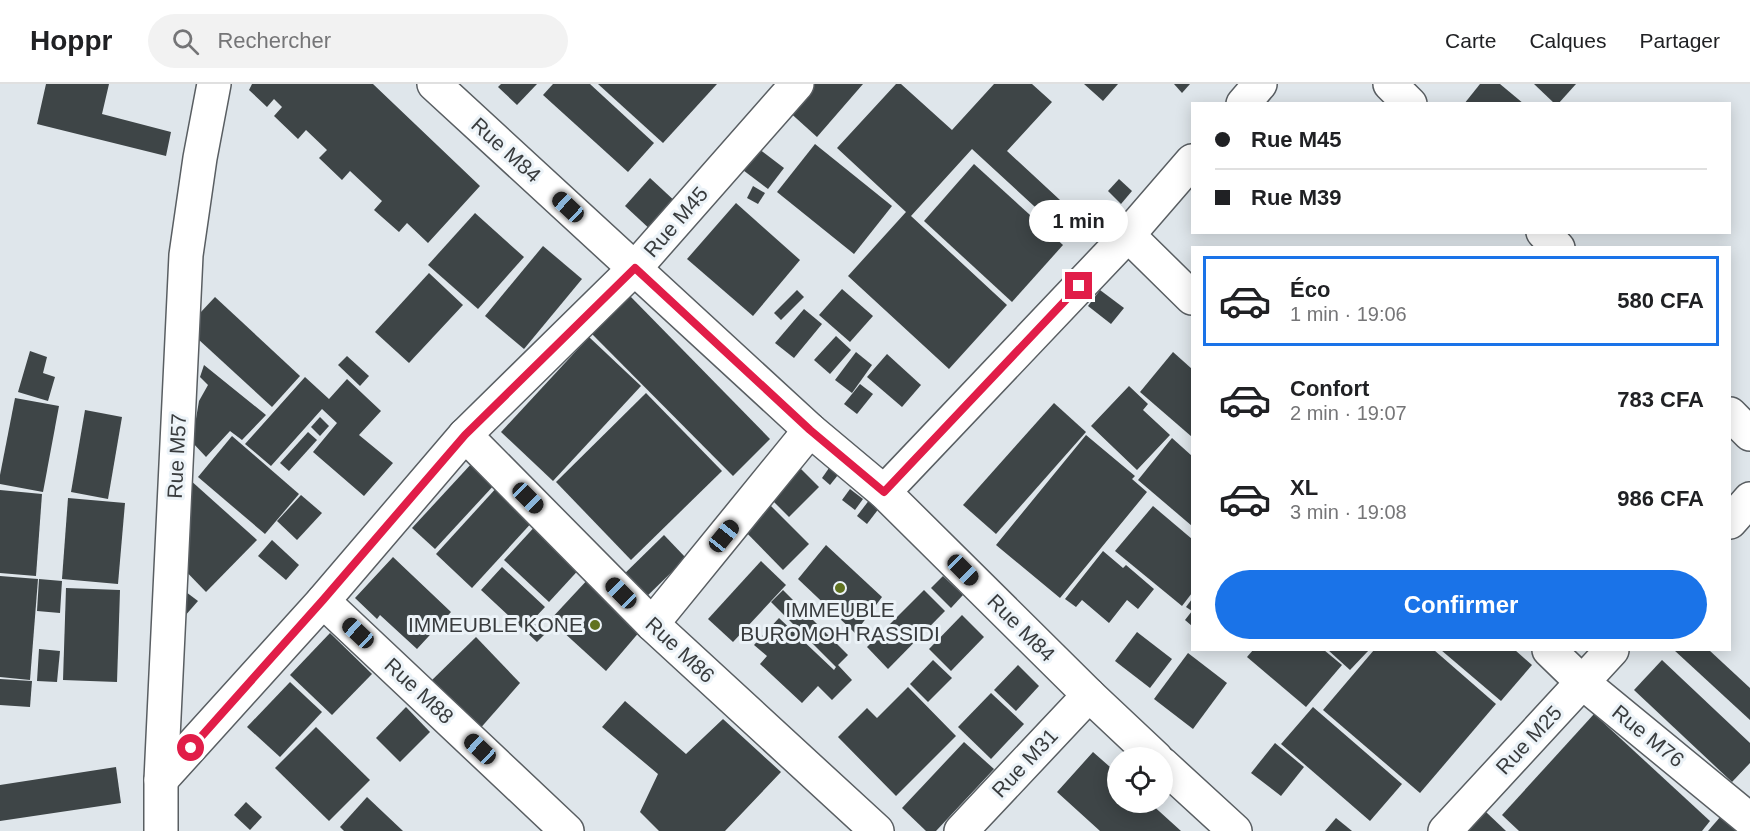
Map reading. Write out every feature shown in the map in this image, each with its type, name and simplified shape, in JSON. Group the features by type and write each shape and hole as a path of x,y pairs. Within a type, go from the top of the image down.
{"street":[{"name":"Rue M57","path":"160,831 186,255 200,158 214,84"},
{"name":"Rue M84","path":"434,84 810,430 884,492 1144,747"},
{"name":"Rue M45","path":"161,780 323,600 465,435 635,268 797,84"},
{"path":"1245,102 1260,84"},
{"path":"1390,84 1408,102"},
{"path":"884,492 1128,235 1191,162"},
{"path":"1545,234 1556,246"},
{"path":"1128,235 1191,297"},
{"path":"1731,415 1750,434"},
{"path":"652,624 810,430"},
{"name":"Rue M86","path":"465,435 652,624 877,831"},
{"path":"1731,521 1750,499"},
{"name":"Rue M88","path":"323,600 567,831"},
{"name":"Rue M76","path":"1550,651 1582,682 1750,820"},
{"name":"Rue M25","path":"1445,831 1611,651"},
{"name":"Rue M31","path":"961,831 1089,695"},
{"path":"1173,774 1235,831"}],"building":[{"path":"46,84 109,84 102,114 171,132 166,156 37,124"},
{"path":"252,84 373,84 480,186 428,243 407,223 399,232 374,210 382,201 350,171 342,180 319,158 327,150 306,130 298,139 274,116 282,107 274,99 267,107 249,90"},
{"path":"501,84 537,84 517,105 498,87"},
{"path":"553,84 590,84 654,143 628,172 543,95"},
{"path":"598,84 717,84 663,143"},
{"path":"807,84 863,84 817,137 786,109"},
{"path":"896,84 901,84 952,130 994,84 1032,84 1052,102 1007,151 1087,225 1072,241 972,149 911,216 1007,305 949,369 848,276 906,212 837,148"},
{"path":"1084,84 1118,84 1103,101"},
{"path":"1174,84 1190,84 1182,93"},
{"path":"1480,84 1500,84 1522,102 1466,102"},
{"path":"1534,84 1576,84 1560,102 1553,102"},
{"path":"815,144 892,206 854,254 777,192"},
{"path":"755,146 784,168 768,189 739,167"},
{"path":"974,164 1063,245 1012,302 924,221"},
{"path":"650,178 678,204 653,232 625,206"},
{"path":"1119,179 1132,191 1121,204 1108,191"},
{"path":"753,186 765,193 758,204 747,198"},
{"path":"736,203 800,260 753,316 687,259"},
{"path":"475,213 524,257 478,309 428,265"},
{"path":"543,246 582,279 524,349 485,316"},
{"path":"429,273 463,305 409,363 375,332"},
{"path":"842,289 873,316 850,342 819,315"},
{"path":"797,290 804,297 781,320 774,313"},
{"path":"1100,290 1124,308 1111,324 1088,306"},
{"path":"630,296 770,439 733,476 592,334"},
{"path":"215,297 300,376 272,407 186,328"},
{"path":"804,309 822,324 794,358 775,343"},
{"path":"836,336 851,350 830,374 814,360"},
{"path":"589,337 641,386 553,481 501,432"},
{"path":"30,351 47,357 43,373 55,377 48,401 18,392"},
{"path":"856,352 872,365 852,393 835,380"},
{"path":"1173,352 1191,368 1191,436 1140,392"},
{"path":"887,354 921,385 902,407 867,377"},
{"path":"347,356 369,376 360,386 338,365"},
{"path":"204,365 266,415 242,440 230,431 206,457 192,442 199,401 208,385 200,377"},
{"path":"305,377 329,399 347,379 381,411 359,435 393,463 364,496 313,452 337,423 322,409 271,466 245,444"},
{"path":"860,384 873,394 857,414 844,404"},
{"path":"1129,386 1148,404 1143,410 1170,435 1137,470 1091,426"},
{"path":"646,393 722,471 631,560 556,482"},
{"path":"15,398 59,406 43,492 0,484"},
{"path":"1054,403 1086,432 996,534 963,505"},
{"path":"85,410 122,417 108,499 71,492"},
{"path":"320,417 329,426 320,436 311,427"},
{"path":"308,432 317,440 289,471 280,463"},
{"path":"1086,435 1135,476 1132,479 1147,492 1060,598 996,545"},
{"path":"232,436 299,494 265,534 198,477"},
{"path":"1172,438 1191,455 1191,525 1138,480"},
{"path":"791,459 819,487 789,517 761,489"},
{"path":"473,462 496,483 435,549 412,528"},
{"path":"829,468 838,475 830,485 822,478"},
{"path":"189,479 257,540 206,592 175,560"},
{"path":"499,485 535,519 472,588 436,554"},
{"path":"850,489 863,499 855,510 842,500"},
{"path":"0,490 42,494 36,576 0,573"},
{"path":"301,495 322,513 297,540 277,521"},
{"path":"761,496 809,544 783,570 736,522"},
{"path":"68,498 125,503 118,584 62,579"},
{"path":"870,499 880,507 867,524 857,516"},
{"path":"1153,506 1191,538 1191,594 1182,606 1115,551"},
{"path":"539,522 584,564 549,602 504,560"},
{"path":"664,535 686,558 637,606 615,583"},
{"path":"272,540 299,565 286,580 258,556"},
{"name":"IMMEUBLE BUROMOH RASSIDI","path":"826,545 882,597 855,633 798,579"},
{"path":"1103,551 1123,568 1126,565 1154,589 1138,609 1127,600 1109,623 1082,600 1076,607 1065,599"},
{"path":"393,557 451,612 417,649 380,615 377,619 355,598"},
{"path":"761,561 786,585 733,642 708,619"},
{"path":"502,567 545,607 532,621 545,634 537,642 481,590"},
{"path":"0,576 38,579 30,680 0,677"},
{"path":"943,576 963,595 951,608 931,588"},
{"name":"IMMEUBLE KONE","path":"590,577 641,630 606,671 550,620"},
{"path":"39,579 62,581 60,613 37,611"},
{"path":"66,588 120,590 117,682 63,680"},
{"path":"783,590 848,655 838,665 852,680 832,700 818,686 802,703 760,664 767,656 754,645 779,618 834,670 836,667 771,602"},
{"path":"924,590 945,611 888,669 867,647"},
{"path":"186,592 198,601 184,617"},
{"path":"1191,600 1191,610 1186,607"},
{"path":"1191,612 1191,625 1185,620"},
{"path":"962,615 984,637 951,671 929,649"},
{"path":"1137,632 1172,659 1150,688 1115,661"},
{"path":"330,633 372,674 332,715 290,675"},
{"path":"476,637 520,683 478,731 429,683"},
{"path":"39,649 60,651 57,682 37,681"},
{"path":"1252,651 1325,651 1342,665 1306,707 1247,657"},
{"path":"1329,651 1368,651 1350,670"},
{"path":"1373,651 1435,651 1496,704 1420,793 1323,710"},
{"path":"1442,651 1516,651 1532,665 1501,701"},
{"path":"1675,651 1710,651 1750,688 1750,720"},
{"path":"1188,653 1227,683 1193,729 1154,699"},
{"path":"933,660 952,678 928,702 910,684"},
{"path":"1662,660 1750,743 1750,763 1732,782 1634,690"},
{"path":"1018,665 1039,686 1016,711 994,690"},
{"path":"0,679 32,681 30,707 0,705"},
{"path":"290,682 322,712 280,757 247,727"},
{"path":"908,687 956,736 896,796 838,737 867,708 877,718"},
{"path":"991,693 1024,724 991,759 958,727"},
{"path":"625,701 686,754 723,719 781,772 725,831 659,831 640,812 658,774 602,727"},
{"path":"406,707 430,732 400,762 376,738"},
{"path":"1313,707 1402,784 1370,821 1281,744"},
{"path":"1594,714 1710,821 1702,831 1519,831 1502,815"},
{"path":"316,727 370,780 329,821 275,768"},
{"path":"964,742 994,769 936,831 926,831 902,808"},
{"path":"1275,743 1304,767 1281,796 1251,773"},
{"path":"1093,752 1107,764 1107,813 1161,813 1181,831 1100,831 1057,792"},
{"path":"116,767 121,803 0,821 0,785"},
{"path":"367,797 403,831 344,831 340,827"},
{"path":"246,802 262,817 250,830 234,815"},
{"path":"1486,812 1506,831 1467,831"},
{"path":"1721,816 1737,831 1708,831"},
{"path":"1336,818 1352,831 1325,831"}],"place":[{"name":"IMMEUBLE BUROMOH RASSIDI","path":"840,588"},
{"name":"IMMEUBLE KONE","path":"595,625"}],"route":[{"path":"191,748 323,600 465,435 635,268 810,430 884,492 1079,286"}]}
